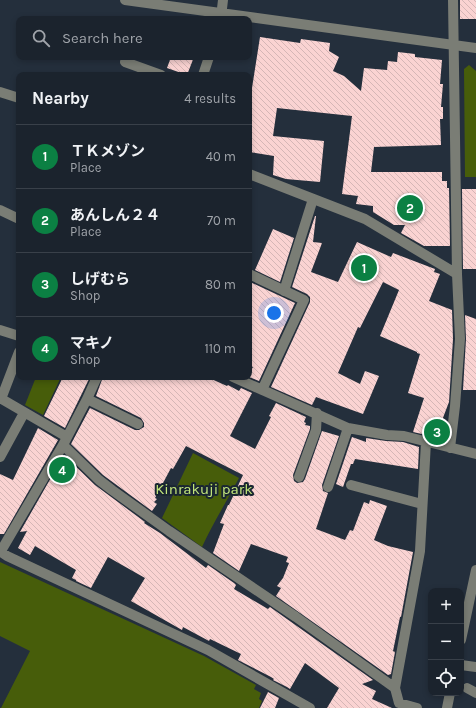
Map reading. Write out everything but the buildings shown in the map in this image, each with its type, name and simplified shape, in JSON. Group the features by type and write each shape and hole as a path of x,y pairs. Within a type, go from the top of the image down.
{"street":[{"path":"125,0 221,16 223,0"},
{"path":"450,448 460,339 457,274 453,0"},
{"path":"252,20 476,48"},
{"path":"204,72 208,60"},
{"path":"125,62 153,72"},
{"path":"0,92 16,97"},
{"path":"252,175 365,219 457,274"},
{"path":"284,291 314,199"},
{"path":"0,210 16,217"},
{"path":"252,275 304,300 262,390"},
{"path":"0,330 16,335"},
{"path":"16,359 0,399 24,413 65,441 99,480 112,490 169,531 296,617 395,688"},
{"path":"96,380 65,441 0,551 7,556 60,582 208,650 310,708"},
{"path":"240,380 348,428 387,435 404,436 476,454"},
{"path":"87,399 138,424"},
{"path":"0,457 24,413"},
{"path":"299,477 316,430 317,413"},
{"path":"328,488 348,428"},
{"path":"417,708 398,705 395,688 420,551 426,442"},
{"path":"351,485 422,504"},
{"path":"464,626 476,570"},
{"path":"464,665 476,667"},
{"path":"447,708 449,696"}],"green space":[{"path":"469,65 476,71 476,177 465,177 464,69"},
{"path":"35,380 60,380 43,415 25,405"},
{"name":"Kinrakuji park","path":"193,453 239,478 202,547 162,518"},
{"path":"0,562 204,656 256,685 254,689 261,693 259,699 262,701 259,708 1,708 30,651 0,636"}],"place":[{"name":"あんしん２４","path":"410,208"},
{"name":"ＴＫメゾン","path":"364,268"},
{"name":"しげむら","path":"437,432"},
{"name":"マキノ","path":"62,470"}]}
